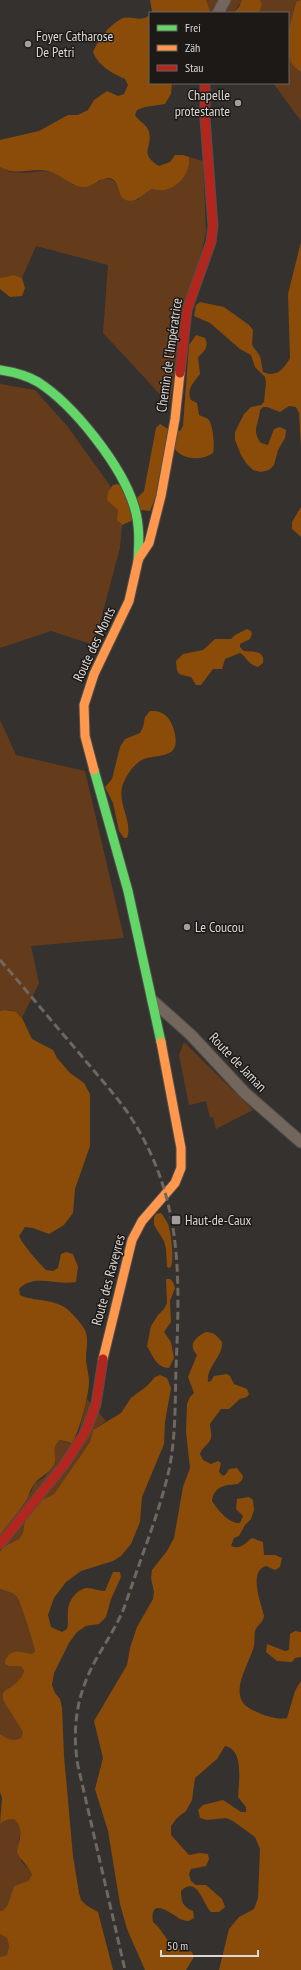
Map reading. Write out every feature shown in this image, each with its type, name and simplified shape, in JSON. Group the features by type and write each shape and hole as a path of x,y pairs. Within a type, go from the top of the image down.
{"street":[{"path":"219,12 225,0"},
{"name":"Chemin de l'Impératrice","path":"139,558 149,543 168,464 188,310 211,242 214,226 205,118 205,84"},
{"name":"Route des Monts","path":"0,370 24,374 46,388 65,406 106,453 120,474 132,500 138,528 139,558 136,579 124,613 88,689 83,717 90,754 121,863 150,986"},
{"name":"Route des Raveyres","path":"0,1544 64,1465 86,1431 95,1409 105,1346 132,1240 142,1221 170,1190 182,1169 182,1157 172,1099 150,986"},
{"name":"Route de Jaman","path":"153,1001 191,1035 245,1093 301,1142"}],"shaded area":[{"path":"150,0 206,0 211,12 152,12"},
{"path":"206,0 242,0 234,12 211,12"},
{"path":"242,0 260,0 262,4 259,12 234,12 239,7"},
{"path":"260,0 298,0 289,29 289,12 259,12 262,4"},
{"path":"301,0 301,72 294,66 289,58 289,29 297,1"},
{"path":"149,15 149,84 172,84 171,94 165,104 145,107 137,110 135,115 148,129 150,138 148,154 149,157 159,166 170,162 175,155 189,157 187,171 179,183 166,190 152,189 137,199 130,201 123,198 113,179 106,178 87,187 83,187 75,185 48,171 35,170 18,172 6,170 0,167 0,140 39,131 68,115 78,115 88,110 94,100 107,91 118,96 124,94 128,85 125,79 110,72 98,61 93,52 104,34 116,22 125,18 140,19"},
{"path":"289,58 301,72 301,121 274,84 289,84"},
{"path":"189,157 203,161 206,232 169,404 103,333 108,265 36,246 22,278 14,275 0,278 0,167 11,172 20,173 43,171 50,172 57,174 73,185 99,182 104,178 115,182 120,193 138,200 143,194 152,189 166,190 179,183 187,171"},
{"path":"301,242 301,448 299,413 296,407 289,406 280,412 263,407 260,410 256,427 256,435 261,443 268,445 274,429 280,427 286,430 285,438 278,450 274,465 269,470 261,472 253,470 246,463 235,440 235,432 244,414 251,407 261,405 264,402 265,377 255,367 251,355 240,349 210,323 194,316 196,305 200,302 224,307 249,325 253,330 252,345 260,356 263,372 272,374 282,369 290,358 288,294"},
{"path":"14,275 22,278 25,288 22,296 10,297 0,289 0,278"},
{"path":"196,335 205,338 207,344 198,357 200,374 191,386 189,392 191,400 197,403 199,415 210,421 214,445 213,453 209,456 193,458 178,453 175,449 150,511 142,510 131,521 122,525 117,520 118,510 107,500 108,492 113,485 118,484 137,498 144,491 156,428 160,424 168,429 180,431 183,426 189,345"},
{"path":"0,384 35,390 68,427 111,487 109,491 109,498 118,510 119,523 122,525 120,548 94,645 51,631 0,648"},
{"path":"301,507 301,537 292,529 292,522"},
{"path":"247,629 251,631 252,634 250,639 240,644 240,647 244,651 258,652 261,654 263,663 258,667 250,663 240,653 225,659 222,669 213,669 201,685 196,685 191,677 179,674 176,661 183,654 203,650 215,639 231,639 235,635"},
{"path":"150,711 160,712 171,722 176,739 174,749 168,754 147,758 140,761 133,767 125,779 121,794 128,832 127,838 124,838 119,831 113,803 105,787 112,779 120,747 125,739 140,733 145,717"},
{"path":"0,720 16,755 85,771 124,938 31,946 39,983 22,1018 12,1011 0,1011"},
{"path":"5,1010 16,1012 22,1018 32,1039 53,1050 57,1058 70,1073 84,1083 90,1094 90,1146 75,1189 73,1213 64,1225 49,1234 33,1228 25,1227 19,1236 27,1249 46,1270 53,1271 58,1268 61,1254 66,1252 73,1254 78,1267 76,1282 68,1283 38,1281 25,1284 19,1289 20,1295 25,1297 56,1303 62,1306 67,1309 81,1324 87,1337 86,1361 89,1382 83,1414 75,1438 72,1443 60,1440 55,1447 55,1462 53,1466 33,1485 26,1500 0,1535 0,1011"},
{"path":"184,1042 253,1110 216,1129 213,1117 210,1118 206,1101 189,1105 179,1055"},
{"path":"161,1213 168,1224 170,1233 172,1260 170,1268 167,1267 164,1241 154,1225 154,1218 156,1214"},
{"path":"166,1279 170,1279 173,1282 175,1288 170,1301 171,1322 164,1332 171,1342 174,1358 169,1368 161,1366 158,1363 147,1346 151,1326 167,1303"},
{"path":"206,1332 217,1336 222,1342 220,1352 209,1372 208,1382 211,1381 214,1376 227,1374 230,1376 234,1384 247,1389 249,1394 247,1397 240,1399 229,1409 221,1409 210,1424 211,1438 200,1454 203,1460 211,1464 218,1461 221,1463 219,1472 223,1476 229,1469 237,1468 243,1476 242,1480 238,1484 221,1487 218,1489 213,1496 212,1501 228,1519 236,1523 240,1523 243,1516 236,1509 237,1499 249,1497 253,1500 254,1510 251,1519 245,1525 239,1536 234,1538 231,1546 240,1547 252,1538 263,1542 264,1555 275,1555 282,1558 280,1567 275,1570 266,1566 261,1569 258,1574 257,1588 264,1616 255,1631 254,1646 240,1683 241,1700 247,1707 260,1713 276,1718 287,1718 295,1691 301,1681 301,1970 219,1970 229,1929 239,1917 254,1909 258,1898 260,1849 255,1837 233,1821 226,1818 207,1820 200,1818 198,1810 203,1805 223,1800 241,1812 246,1812 246,1807 238,1797 238,1760 231,1748 225,1746 217,1759 195,1778 192,1800 186,1811 177,1818 171,1826 171,1835 189,1855 200,1853 208,1854 209,1859 206,1866 191,1869 189,1874 191,1881 196,1885 206,1885 222,1899 225,1907 219,1912 211,1912 196,1889 187,1887 181,1891 181,1898 183,1904 193,1911 194,1918 189,1921 183,1920 162,1908 157,1908 154,1910 153,1914 153,1922 173,1946 192,1952 194,1957 186,1970 145,1970 127,1929 120,1904 108,1831 95,1789 103,1758 94,1721 127,1665 130,1648 137,1627 153,1599 154,1592 151,1578 152,1570 167,1551 174,1538 183,1487 190,1468 186,1432 187,1404 190,1397 194,1393 188,1377 197,1355 194,1351 193,1344 199,1336"},
{"path":"160,1375 167,1378 171,1388 165,1422 164,1444 142,1497 140,1522 131,1544 121,1556 113,1561 81,1571 66,1582 54,1598 48,1615 51,1627 62,1632 67,1629 68,1607 74,1596 83,1589 87,1588 105,1591 113,1572 120,1572 121,1577 111,1599 106,1617 99,1624 86,1626 77,1632 69,1643 54,1673 52,1685 55,1693 60,1699 62,1708 64,1756 73,1856 79,1893 81,1900 86,1905 98,1912 113,1970 0,1970 0,1957 7,1955 9,1946 7,1938 0,1934 0,1911 4,1910 8,1904 14,1886 28,1881 32,1875 17,1852 20,1831 17,1823 14,1819 6,1820 0,1824 2,1798 0,1792 0,1734 8,1739 15,1740 21,1738 23,1732 3,1700 3,1693 18,1682 24,1671 21,1666 9,1666 5,1664 5,1661 10,1654 16,1652 32,1654 35,1652 33,1642 17,1597 0,1589 0,1551 5,1546 19,1539 23,1533 25,1519 40,1501 54,1494 90,1442 93,1430 121,1413 131,1398 147,1386 155,1377"},
{"path":"87,1399 106,1421 93,1430 90,1442 54,1494 40,1501 25,1519 23,1533 19,1539 5,1546 0,1535 31,1492 34,1484 45,1477 55,1457 54,1448 58,1442 60,1440 69,1443 78,1435"},
{"path":"0,1589 17,1597 33,1642 35,1652 33,1654 16,1652 7,1656 5,1664 9,1666 21,1666 24,1671 19,1681 9,1687 3,1699 23,1732 21,1738 15,1740 8,1739 0,1734"},
{"path":"295,1631 301,1632 301,1657 295,1658 292,1662 277,1661 266,1652 267,1644 285,1651 289,1650 290,1634"},
{"path":"14,1819 20,1826 19,1842 21,1861 30,1870 32,1875 28,1881 14,1886 8,1904 4,1910 0,1911 0,1824 6,1820"},
{"path":"0,1934 7,1938 9,1946 7,1955 0,1957"}],"railway":[{"path":"0,960 106,1085 130,1116 147,1147 160,1177 169,1207 174,1238 178,1301 174,1432 169,1470 156,1515 124,1609 92,1667 85,1683 77,1713 75,1734 78,1766 125,1970"}],"traffic: fast":[{"path":"0,370 29,377 52,392 81,421 108,455 128,490 136,513 139,540 138,561"},
{"path":"94,770 128,891 161,1042"}],"traffic: slow":[{"path":"139,558 149,543 161,496 175,419 180,373"},
{"path":"94,770 85,736 84,705 94,674 129,601 138,561"},
{"path":"103,1359 132,1240 142,1221 175,1183 181,1168 181,1148 161,1042"}],"traffic: jam":[{"path":"180,373 187,310 211,242 213,226 205,118 205,84"},
{"path":"0,1544 64,1465 86,1431 96,1404 103,1359"}],"place":[{"name":"Foyer Catharose De Petri","path":"28,44"},
{"name":"Chapelle protestante","path":"238,103"},
{"name":"Le Coucou","path":"187,927"},
{"name":"Haut-de-Caux","path":"176,1220"}]}
